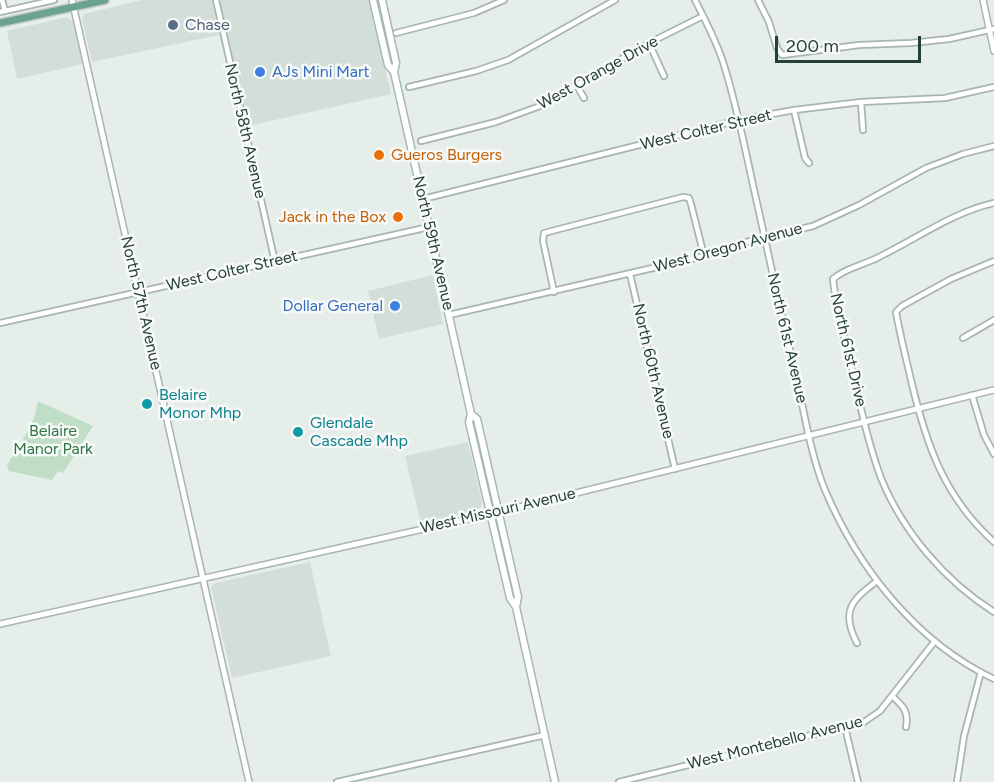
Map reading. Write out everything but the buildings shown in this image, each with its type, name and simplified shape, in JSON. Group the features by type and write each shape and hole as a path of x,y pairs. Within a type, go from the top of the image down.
{"main road":[{"path":"0,23 73,3 105,0"},
{"name":"North 59th Avenue","path":"373,0 388,65 394,72"},
{"name":"North 59th Avenue","path":"382,0 396,63 394,72 471,414 469,422 510,598 516,607 555,782"},
{"name":"North 59th Avenue","path":"471,414 477,419 499,512 518,597 516,607"}],"street":[{"path":"2,0 2,12 54,0"},
{"name":"North 58th Avenue","path":"216,0 275,262"},
{"path":"396,33 474,13 504,0"},
{"path":"409,87 476,71 508,60 615,0"},
{"name":"North 61st Avenue","path":"695,0 723,61 739,120 809,435 825,489 847,537 877,581 907,616 936,641"},
{"path":"758,0 782,55 859,45 911,44 949,39 992,29"},
{"path":"983,0 992,29 994,51"},
{"name":"North 57th Avenue","path":"73,3 249,782"},
{"name":"West Orange Drive","path":"421,141 461,132 540,106 702,16"},
{"path":"649,44 664,76"},
{"path":"577,86 584,98"},
{"name":"West Colter Street","path":"423,199 739,120 794,110 861,102 945,98 994,87"},
{"path":"861,102 863,130"},
{"path":"794,110 805,158 809,164"},
{"name":"West Oregon Avenue","path":"449,315 704,256 730,246 813,226 859,205 926,168 963,154 994,146"},
{"path":"554,292 542,237 547,231 683,197 689,198 704,256"},
{"name":"North 61st Drive","path":"994,203 951,217 877,258 840,272 833,279 864,422 882,480 912,534 955,582 994,612"},
{"name":"West Colter Street","path":"0,322 429,227"},
{"path":"994,261 951,279 902,306 897,312 928,443 946,483 962,509 994,543"},
{"name":"North 60th Avenue","path":"630,274 675,468"},
{"path":"963,338 994,320"},
{"name":"West Missouri Avenue","path":"0,624 499,512 994,390"},
{"path":"972,395 984,435 994,454"},
{"path":"840,541 847,537"},
{"path":"857,643 850,623 852,605 856,597 877,581"},
{"path":"936,641 981,672 994,678"},
{"name":"West Montebello Avenue","path":"619,782 845,728 873,717 936,641"},
{"path":"957,782 965,728 981,672"},
{"path":"892,696 906,711 906,727"},
{"path":"845,728 858,782"},
{"path":"337,782 545,735"}],"shaded area":[{"path":"142,0 212,0 219,35 92,62 82,20 84,14"},
{"path":"220,0 369,0 391,94 248,126"},
{"path":"67,17 73,22 83,64 17,79 7,31"},
{"path":"433,275 443,324 379,339 368,291"},
{"path":"468,442 482,502 481,507 477,511 421,524 405,456"},
{"path":"310,562 331,656 232,678 211,587 215,583"}],"green space":[{"name":"Belaire Manor Park","path":"38,401 93,426 63,473 58,471 52,480 9,471 7,465 30,427"}],"place":[{"name":"Chase","path":"173,25"},
{"name":"AJs Mini Mart","path":"260,72"},
{"name":"Gueros Burgers","path":"379,155"},
{"name":"Jack in the Box","path":"398,217"},
{"name":"Dollar General","path":"395,306"},
{"name":"Belaire Monor Mhp","path":"147,404"},
{"name":"Glendale Cascade Mhp","path":"298,432"}]}
